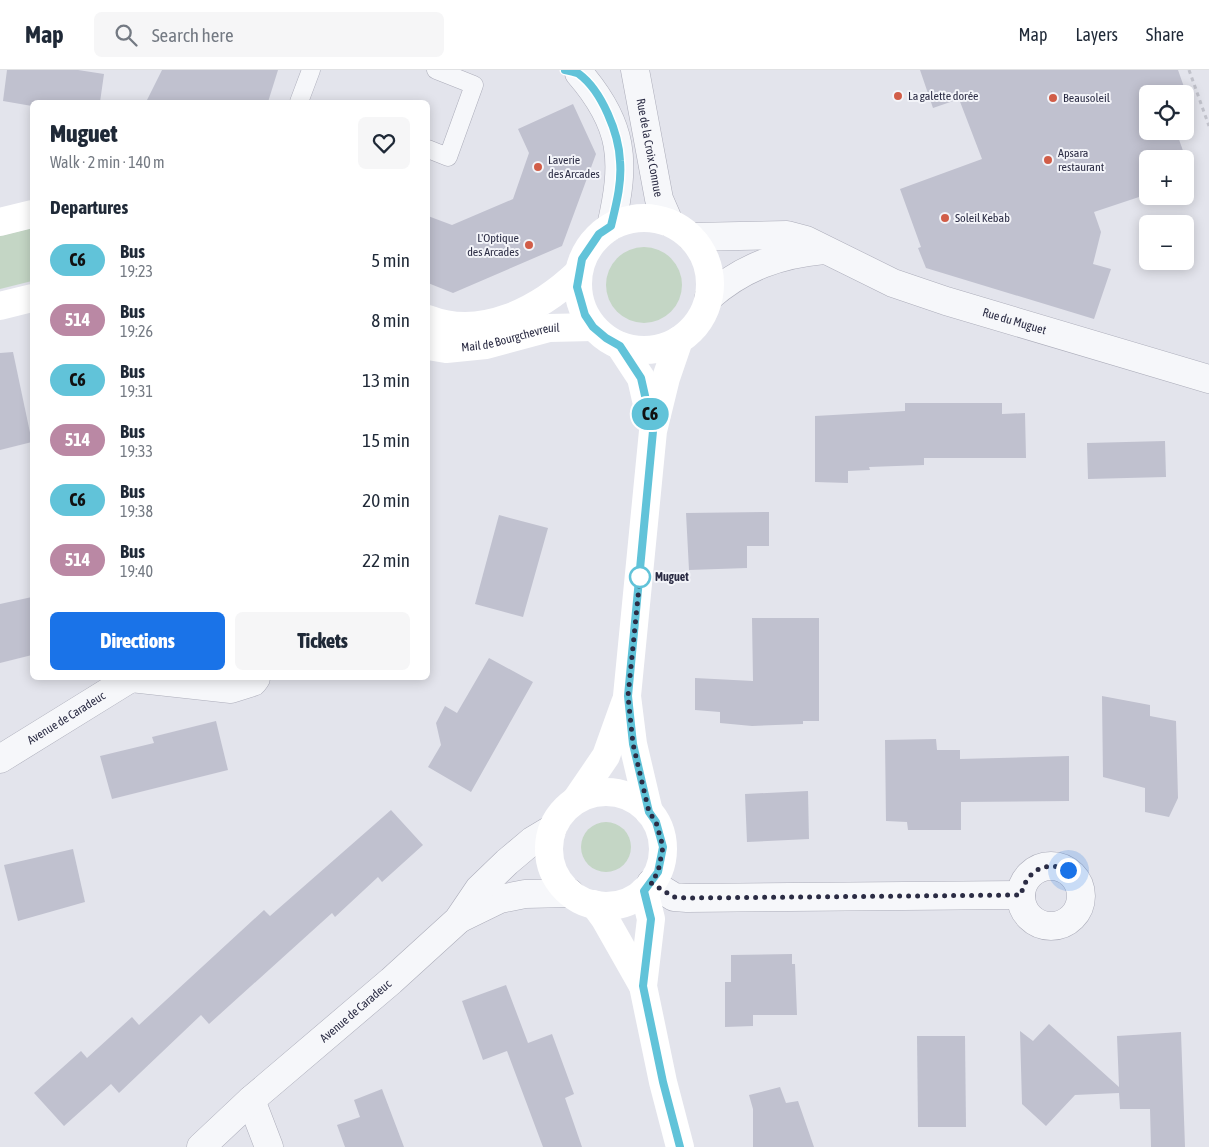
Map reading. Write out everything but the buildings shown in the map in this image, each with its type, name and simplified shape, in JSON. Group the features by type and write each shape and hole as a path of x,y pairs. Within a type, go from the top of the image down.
{"main road":[{"path":"0,222 30,214"},
{"path":"640,217 655,218 680,230 701,250 708,264 711,281 710,297 699,322 679,340 650,350 635,350 620,346 606,338 593,327 580,302 578,273 589,246 599,234 611,226 640,217"},
{"name":"Mail de Bourgchevreuil","path":"430,319 454,325 501,321 538,304 558,292 578,273"},
{"path":"0,306 30,298"},
{"name":"Mail de Bourgchevreuil","path":"430,346 446,348 486,345 549,328 593,327"},
{"path":"649,812 633,744 628,696 653,431 666,378 679,340"},
{"path":"620,346 641,378 653,431"},
{"path":"628,696 606,756 576,800 562,812 552,829 548,852 558,880 605,919 643,986 663,1082 680,1147"},
{"path":"576,800 601,792 615,792 633,799 649,812 656,822 663,847 658,872 648,887 621,904 582,899"},
{"path":"643,986 651,919 648,887"}],"street":[{"name":"Rue de la Croix Connue","path":"635,70 659,199 680,230"},
{"path":"582,71 606,110 618,145 620,175 611,226"},
{"name":"Rue du Muguet","path":"680,230 787,235 806,240 893,282 937,298 1209,379"},
{"path":"710,297 726,283 772,259 824,250"},
{"name":"Avenue de Caradeuc","path":"0,759 128,680"},
{"name":"Avenue de Caradeuc","path":"149,680 231,689 254,680"},
{"name":"Avenue de Caradeuc","path":"201,1147 251,1100 391,981 458,920 479,889 532,841 552,829"},
{"path":"648,887 674,897 687,898 1021,895"},
{"name":"Avenue de Caradeuc","path":"458,920 500,899 525,894 582,899"},
{"path":"251,1100 269,1147"}],"lane":[{"path":"302,100 311,70"},
{"path":"430,150 448,157 474,85 436,70"}],"path":[{"path":"1189,70 1209,126"}],"green space":[{"path":"30,228 30,282 0,289 0,236"},
{"path":"644,247 658,250 671,258 679,271 682,285 679,299 671,312 658,320 644,323 630,320 617,312 609,299 606,285 609,271 617,258 630,250"},
{"path":"606,822 615,824 626,833 631,847 629,856 620,867 606,872 597,870 586,861 581,847 583,838 592,827"}],"bus line":[{"name":"C6","path":"565,70 579,73 600,100 614,128 620,160 619,191 611,226 599,234 589,246 582,259 578,273 577,287 580,302 585,315 593,327 606,338 620,346 641,378 653,431 650,481 628,696 633,744 649,812 661,834 663,847 662,860 658,872 644,891 651,919 644,963 643,986 663,1082 680,1147"}],"place":[{"name":"La galette dorée","path":"898,96"},
{"name":"Beausoleil","path":"1053,98"},
{"name":"Apsara restaurant","path":"1048,160"},
{"name":"Laverie des Arcades","path":"538,167"},
{"name":"Soleil Kebab","path":"945,218"},
{"name":"L'Optique des Arcades","path":"529,245"},
{"name":"Muguet","path":"640,577"}],"route":[{"path":"640,577 628,696 633,744 649,812 661,834 663,847 662,860 658,872 651,883 674,897 687,898 1021,895 1022,887 1026,880 1031,873 1038,869 1045,866 1053,866 1068,870"}]}
